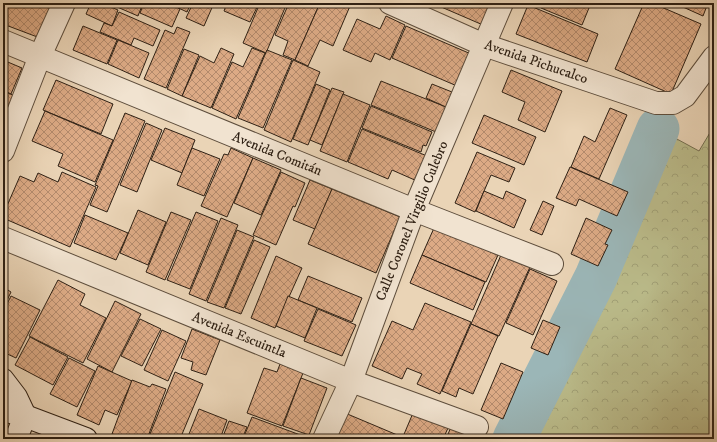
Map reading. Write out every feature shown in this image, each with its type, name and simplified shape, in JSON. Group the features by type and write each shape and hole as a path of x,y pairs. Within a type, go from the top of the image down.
{"street":[{"path":"3,151 40,56 64,3"},
{"name":"Avenida Pichucalco","path":"390,3 484,45 656,103 673,103 685,96 714,57"},
{"name":"Calle Coronel Virgilio Culebro","path":"324,439 351,381 414,210 502,3"},
{"name":"Avenida Comitán","path":"3,41 414,210 552,264"},
{"name":"Avenida Escuintla","path":"3,238 351,381 477,428"},
{"path":"10,402 15,436"},
{"path":"10,402 86,439"}],"green space":[{"path":"714,126 714,439 521,439 664,132 699,151"}],"building":[{"path":"3,3 54,3 40,38 3,24"},
{"path":"91,3 101,3 118,10 112,26 86,14"},
{"path":"108,3 143,3 138,16"},
{"path":"144,3 168,3 180,9 172,27 140,13"},
{"path":"168,3 191,3 187,12"},
{"path":"193,3 214,3 204,26 186,18"},
{"path":"227,3 259,3 250,22 224,11"},
{"path":"260,3 287,3 266,53 243,43"},
{"path":"289,3 320,3 295,60 283,55 288,41 275,35"},
{"path":"320,3 342,3 350,6 333,46 320,40 308,66 295,60"},
{"path":"432,3 492,3 483,25"},
{"path":"544,3 591,3 582,25 541,8"},
{"path":"644,3 652,3 701,24 671,94 615,69"},
{"path":"674,3 708,3 703,16"},
{"path":"528,5 598,34 587,62 516,34"},
{"path":"119,12 160,30 153,46 134,38 131,45 100,32 104,23 112,26"},
{"path":"386,16 405,25 390,60 375,53 371,62 343,50 357,19 380,29"},
{"path":"83,26 117,40 107,64 73,50"},
{"path":"406,26 471,54 457,86 392,58"},
{"path":"177,27 190,32 166,88 144,79 165,30 174,34"},
{"path":"118,40 149,53 139,78 108,64"},
{"path":"221,48 234,54 211,108 182,96 200,56 214,63"},
{"path":"252,48 265,53 236,119 212,108 232,62 243,67"},
{"path":"184,49 199,55 182,96 167,89"},
{"path":"267,50 292,60 263,128 238,118"},
{"path":"3,60 22,68 11,94 3,90"},
{"path":"293,60 320,72 291,142 264,130"},
{"path":"511,70 562,91 545,132 518,120 525,102 502,92"},
{"path":"56,80 113,104 101,134 43,110"},
{"path":"381,81 446,107 436,132 371,105"},
{"path":"316,84 330,90 308,145 293,139"},
{"path":"432,84 452,92 446,107 426,98"},
{"path":"332,88 344,92 322,145 310,140"},
{"path":"3,91 15,96 3,125"},
{"path":"343,94 370,105 347,162 320,151"},
{"path":"371,106 432,132 426,146 423,145 421,152 362,128"},
{"path":"610,108 627,115 599,179 571,167 584,136 595,142"},
{"path":"45,111 113,140 95,182 58,166 63,154 32,141"},
{"path":"125,113 145,121 107,212 90,205 98,186 95,185"},
{"path":"484,115 536,137 524,165 472,143"},
{"path":"146,123 162,130 137,192 120,185"},
{"path":"165,128 195,140 182,173 151,160"},
{"path":"362,129 427,156 417,181 392,170 388,179 348,162"},
{"path":"192,148 220,159 204,196 177,185"},
{"path":"231,148 253,158 227,217 201,206 224,154 228,155"},
{"path":"477,152 515,168 509,182 491,175 475,212 455,203"},
{"path":"253,158 281,170 261,215 234,203"},
{"path":"570,167 628,192 617,216 579,199 576,206 556,198"},
{"path":"62,172 96,187 70,247 3,218 20,176 34,182 38,173 58,182"},
{"path":"281,172 305,183 276,245 253,235"},
{"path":"310,180 332,189 315,229 293,220"},
{"path":"332,189 400,217 376,273 308,244"},
{"path":"484,191 503,199 506,191 526,200 514,228 476,211"},
{"path":"543,201 554,206 542,235 530,230"},
{"path":"138,210 166,222 148,265 120,253"},
{"path":"171,212 191,220 165,280 146,272"},
{"path":"196,212 218,221 190,289 167,280"},
{"path":"85,215 128,233 116,260 74,243"},
{"path":"221,218 238,225 206,301 189,294"},
{"path":"586,218 612,230 605,244 608,245 598,266 571,254"},
{"path":"434,228 498,255 486,282 422,255"},
{"path":"237,230 254,237 224,308 207,302"},
{"path":"254,240 270,247 241,314 225,308"},
{"path":"422,255 485,282 473,310 410,283"},
{"path":"501,255 530,267 499,336 471,324"},
{"path":"276,256 302,268 275,328 251,318"},
{"path":"530,269 557,281 533,335 506,323"},
{"path":"308,276 362,298 352,322 298,300"},
{"path":"58,280 85,294 80,305 106,318 83,363 29,336"},
{"path":"3,287 11,292 3,309"},
{"path":"11,296 40,310 16,358 3,352 3,312"},
{"path":"288,296 317,308 305,338 276,326"},
{"path":"115,301 141,314 112,372 87,359"},
{"path":"425,303 471,322 440,394 417,384 422,374 407,368 402,379 372,366 392,321 413,330"},
{"path":"318,309 356,325 342,356 304,341"},
{"path":"140,319 161,329 142,366 121,356"},
{"path":"543,320 560,327 548,355 531,348"},
{"path":"471,324 498,336 473,394 459,388 456,397 442,391"},
{"path":"192,329 220,340 206,375 191,370 193,362 181,358"},
{"path":"162,330 186,341 168,381 144,370"},
{"path":"30,337 68,357 53,385 15,365"},
{"path":"69,358 95,371 77,407 50,394"},
{"path":"501,363 523,372 503,419 481,410"},
{"path":"280,364 303,373 282,426 247,413 264,368 277,372"},
{"path":"98,366 132,381 117,415 105,410 99,425 77,415"},
{"path":"175,372 203,384 180,439 148,439"},
{"path":"301,378 327,388 309,435 283,426"},
{"path":"132,380 150,387 152,384 166,389 147,439 125,439 112,434"},
{"path":"199,409 227,420 220,439 187,439"},
{"path":"345,413 402,437 402,439 334,439"},
{"path":"413,413 448,428 443,439 402,439"},
{"path":"252,417 303,436 301,439 243,439"},
{"path":"229,421 247,427 242,439 222,439"},
{"path":"451,427 478,439 446,439"}],"waterway":[{"path":"514,439 596,277 658,129"}]}
